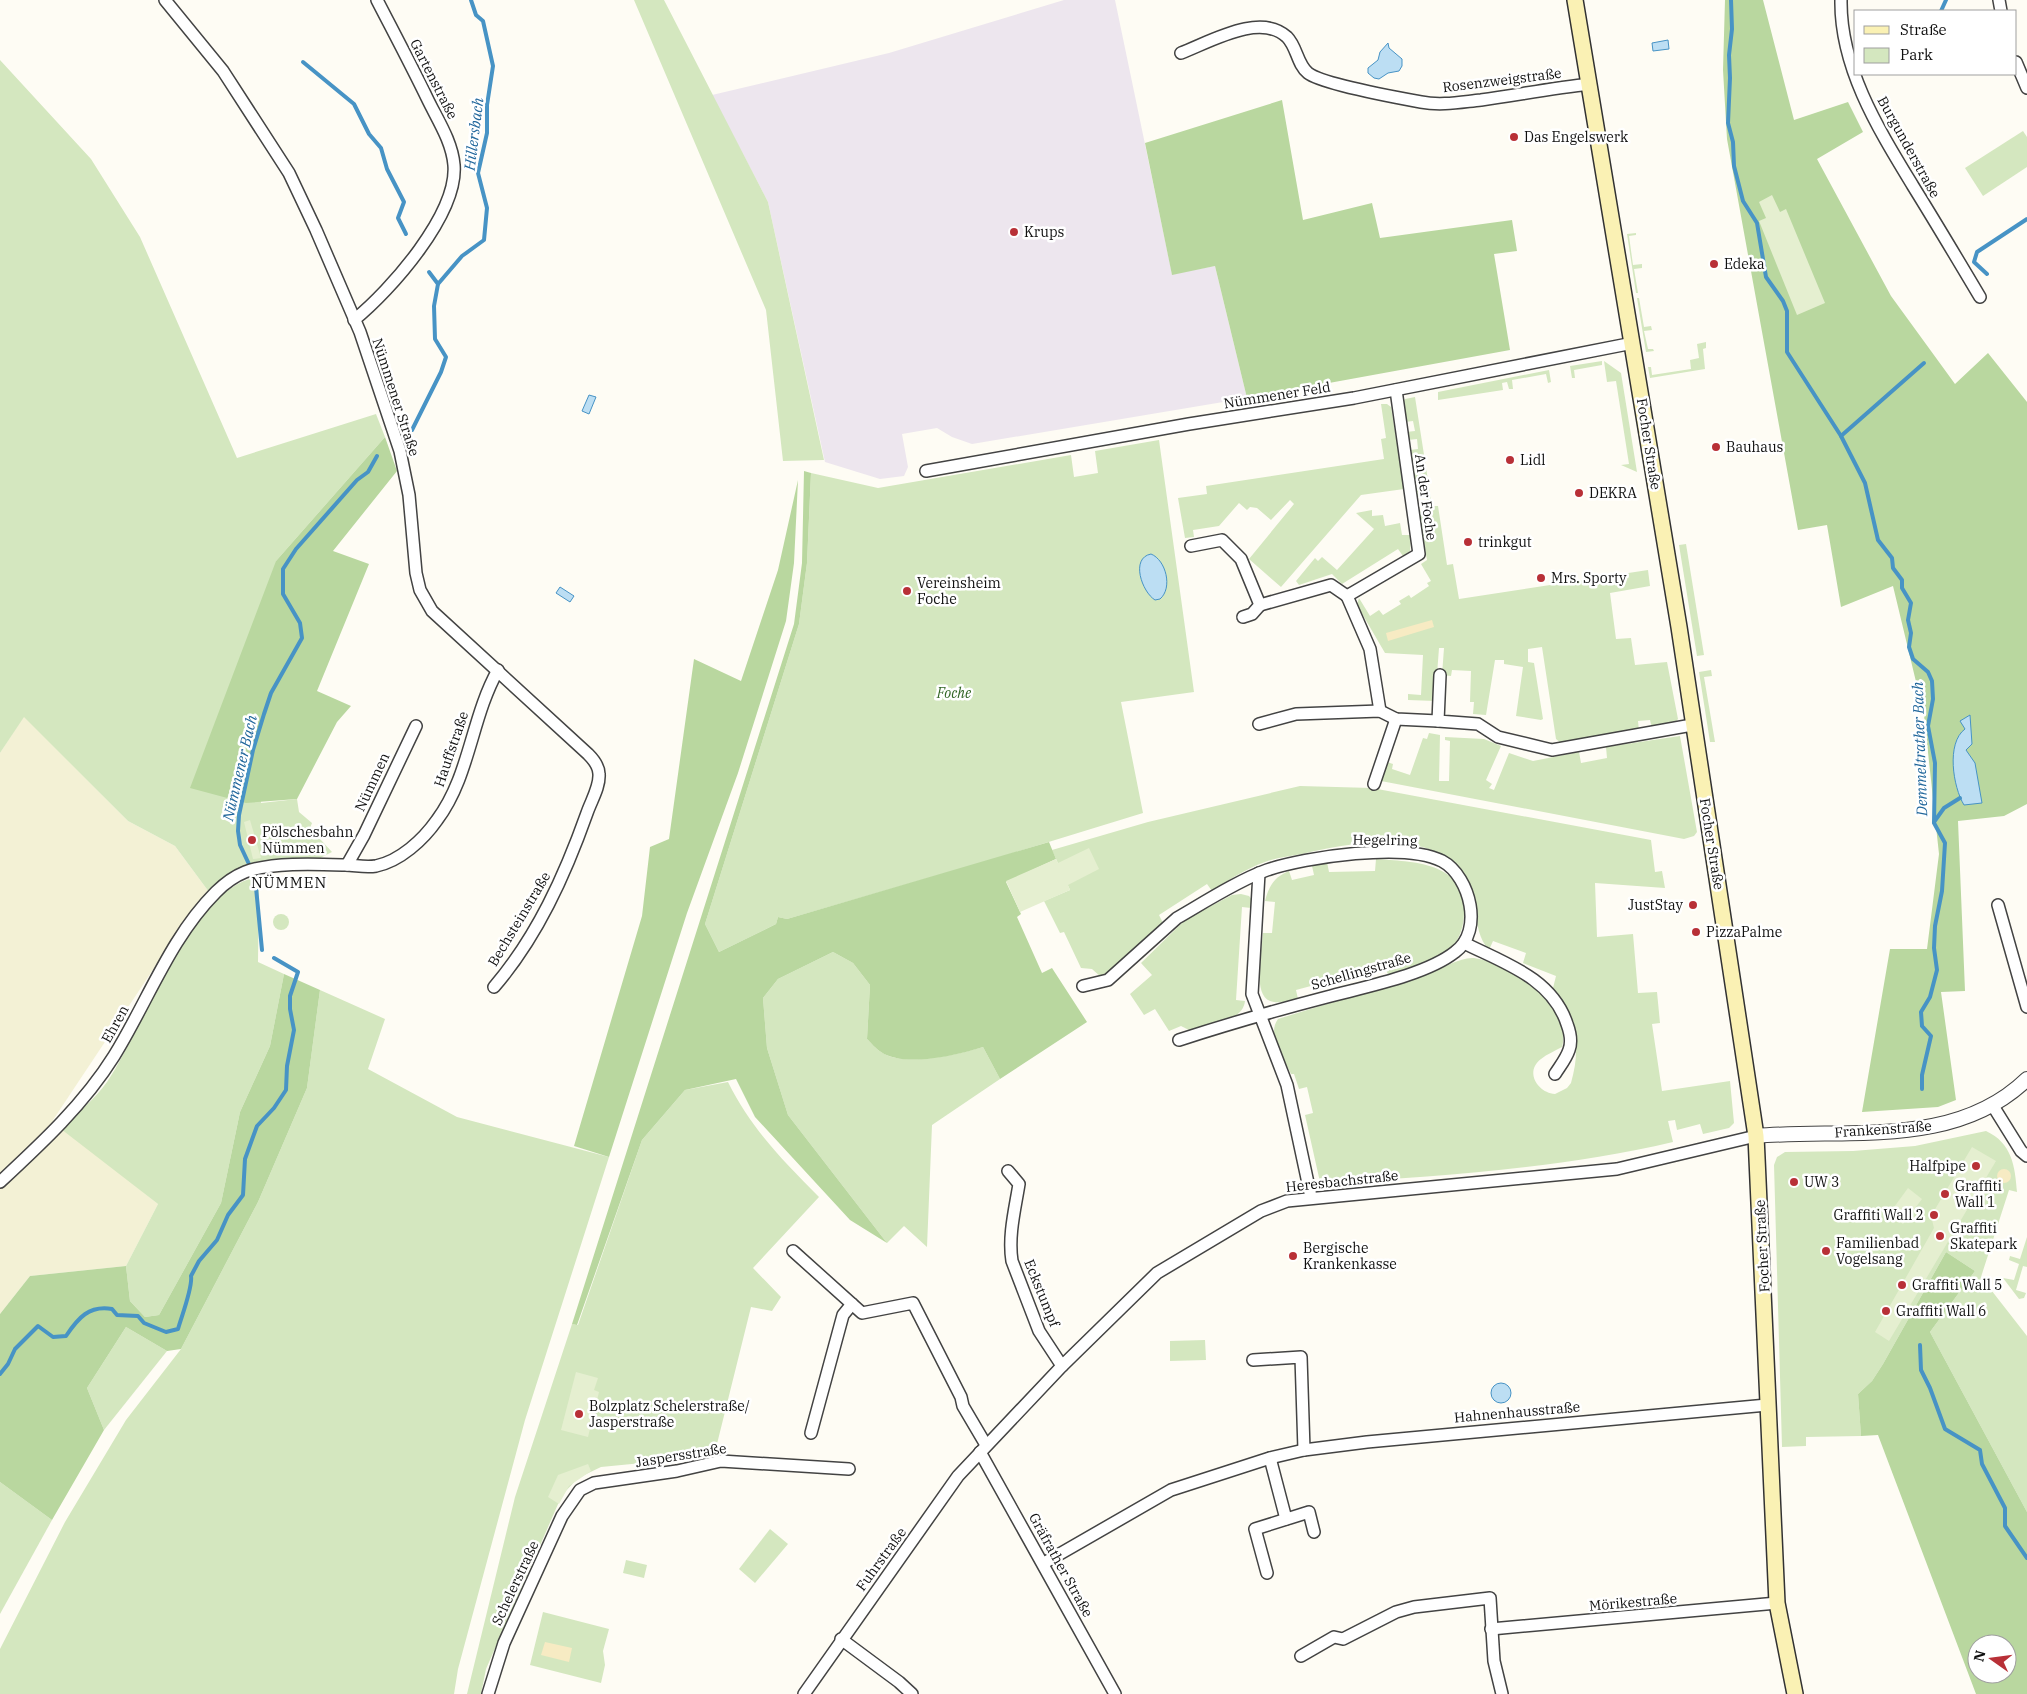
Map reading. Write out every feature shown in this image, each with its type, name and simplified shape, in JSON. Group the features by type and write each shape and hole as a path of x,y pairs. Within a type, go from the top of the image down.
{"main road":[{"name":"Focher Straße","path":"1576,0 1633,343 1756,1136 1777,1603 1794,1694"}],"street":[{"name":"Nümmener Straße","path":"165,0 223,71 289,173 316,230 354,320 400,451 409,495 420,590 432,611 593,759 599,772 599,782"},
{"name":"Gartenstraße","path":"354,320 378,299 422,247 447,203 454,172 451,151 446,137 378,0"},
{"name":"Burgunderstraße","path":"1841,0 1844,40 1854,67"},
{"name":"Rosenzweigstraße","path":"1181,53 1243,30 1261,26 1275,30 1287,38 1293,44 1305,70 1312,75 1362,90 1421,102 1449,104 1590,84"},
{"path":"2017,64 2027,88"},
{"name":"Burgunderstraße","path":"1857,75 1870,110 1899,163 1980,297"},
{"name":"Nümmener Feld","path":"926,471 1090,441 1396,390 1633,343"},
{"name":"An der Foche","path":"1346,596 1419,554 1396,390"},
{"path":"1190,546 1222,540 1241,558 1260,606"},
{"path":"1243,617 1252,614 1260,606 1331,585 1346,596 1370,649 1380,711"},
{"name":"Hauffstraße","path":"347,865 374,866 391,861 419,840 437,821 456,785 485,693 498,670"},
{"path":"1438,721 1440,675"},
{"path":"1259,724 1296,714 1380,711 1396,719 1478,724 1498,737 1552,750 1692,725"},
{"path":"1374,784 1396,719"},
{"name":"Nümmen","path":"347,865 364,835 416,726"},
{"name":"Bechsteinstraße","path":"494,987 521,949 550,901 581,831 599,782"},
{"name":"Hegelring","path":"1083,986 1108,980 1177,918 1260,874 1278,867 1360,853 1401,852 1424,855 1442,862 1450,868 1464,886 1470,912 1469,932 1464,943"},
{"name":"Ehren","path":"0,1182 78,1106 96,1083 118,1049 178,940 216,893 249,871 347,865"},
{"path":"1260,874 1252,994 1287,1085 1311,1197"},
{"path":"1998,905 2027,1007"},
{"path":"1464,943 1531,977 1555,1000 1565,1018 1570,1042 1569,1049 1556,1074"},
{"name":"Schellingstraße","path":"1179,1040 1259,1015 1395,978 1442,962 1464,943"},
{"name":"Frankenstraße","path":"1756,1136 1917,1129 1945,1124 1993,1106 2027,1079"},
{"path":"1993,1106 2021,1151 2027,1156"},
{"name":"Heresbachstraße","path":"983,1448 1062,1366 1157,1273 1269,1207 1287,1200 1311,1197 1617,1170 1756,1136"},
{"name":"Eckstumpf","path":"1008,1171 1019,1184 1010,1250 1012,1261 1039,1331 1062,1366"},
{"path":"793,1251 862,1313 913,1303 961,1397 963,1406 983,1448"},
{"path":"812,1433 843,1315 852,1304"},
{"path":"1253,1360 1301,1357 1304,1450"},
{"name":"Hahnenhausstraße","path":"1044,1563 1170,1490 1270,1458 1304,1450 1416,1437 1767,1405"},
{"name":"Gräfrather Straße","path":"983,1448 1115,1694"},
{"name":"Fuhrstraße","path":"804,1694 958,1476 983,1448"},
{"path":"1270,1458 1286,1519"},
{"name":"Jaspersstraße","path":"580,1490 594,1482 678,1471 721,1461 849,1469"},
{"name":"Schelerstraße","path":"488,1694 504,1643 562,1516 580,1490"},
{"path":"1267,1573 1255,1529 1308,1512 1314,1532"},
{"path":"1301,1656 1334,1637 1343,1638 1396,1612 1414,1607 1490,1598 1494,1661 1502,1694"},
{"name":"Mörikestraße","path":"1491,1629 1777,1603"},
{"path":"842,1639 912,1694"}],"shaded area":[{"path":"1064,0 1115,0 1172,274 1215,266 1247,398 972,444 952,437 937,428 902,434 908,467 904,476 880,479 825,462 768,202 712,95 889,53"},
{"path":"24,716 128,821 175,846 209,892 182,926 53,1120 158,1204 126,1266 30,1276 0,1314 0,753"}],"green space":[{"path":"634,0 664,0 768,202 824,460 783,461 766,310"},
{"path":"1725,0 1763,0 1794,120 1848,102 1863,132 1817,159 1891,296 1955,384 1988,353 2027,402 2027,804 2004,816 1958,821 1965,991 1941,992 1956,1100 1938,1107 1862,1112 1890,949 1927,949 1939,854 1924,715 1893,586 1841,607 1827,525 1798,530 1727,139 1723,70"},
{"path":"0,60 91,159 140,237 237,458 376,414 385,437 276,561 261,803 297,799 299,812 312,823 310,828 332,852 318,859 276,862 209,892 175,846 128,821 24,717 0,753"},
{"path":"1282,100 1303,220 1372,203 1380,238 1512,220 1517,251 1494,254 1510,350 1247,398 1215,266 1172,275 1145,143"},
{"path":"2023,131 2027,137 2027,167 1983,196 1965,168"},
{"path":"1772,195 1780,212 1786,209 1825,303 1797,315 1759,221 1766,218 1759,202"},
{"path":"1636,233 1636,235 1629,236 1633,265 1642,264 1642,268 1634,269 1638,293 1636,293 1627,234"},
{"path":"1637,298 1639,298 1644,327 1651,326 1652,330 1644,331 1648,349 1653,349 1654,351 1646,352"},
{"path":"1706,342 1706,348 1703,349 1705,369 1650,378 1648,367 1651,367 1652,375 1691,369 1690,360 1699,358 1697,344"},
{"path":"1602,361 1602,365 1574,370 1575,378 1572,378 1570,366"},
{"path":"1604,361 1621,373 1637,472 1621,465 1629,464 1616,381 1607,382"},
{"path":"1549,370 1551,382 1548,383 1546,374 1512,380 1513,389 1509,389 1507,382 1502,383 1503,390 1438,400 1438,392"},
{"path":"1415,397 1432,506 1438,506 1447,565 1453,564 1459,599 1648,570 1650,586 1610,593 1616,639 1631,638 1635,665 1667,662 1678,719 1674,724 1652,729 1650,720 1638,721 1639,731 1561,743 1556,739 1542,647 1528,649 1528,662 1534,663 1543,719 1541,720 1516,716 1523,667 1504,664 1504,660 1495,660 1486,715 1473,714 1474,702 1470,702 1471,671 1452,670 1451,676 1442,675 1444,648 1439,648 1435,701 1408,700 1408,694 1421,695 1423,655 1385,653 1357,605 1359,598 1370,616 1379,610 1383,615 1401,604 1399,601 1409,595 1411,598 1429,586 1427,583 1431,581 1421,564 1427,560 1419,512 1429,510 1426,496 1417,497 1415,488 1425,487 1423,478 1414,479 1412,469 1421,468 1420,459 1411,460 1410,450 1418,449 1417,439 1408,440 1406,432 1415,431 1413,421 1405,422 1402,405 1405,399"},
{"path":"1381,404 1387,404 1391,407 1404,489 1361,495 1281,587 1249,559 1294,504 1290,500 1271,520 1257,508 1250,507 1247,510 1239,503 1219,526 1193,530 1194,537 1185,538 1178,498 1207,494 1206,486 1384,459 1381,439 1386,438"},
{"path":"385,437 397,471 333,551 369,564 317,691 351,706 337,722 297,799 246,803 190,788 276,561"},
{"name":"Foche","path":"1159,440 1194,692 1121,702 1143,813 787,919 778,917 776,924 719,952 705,924 799,624 807,563 811,473 878,488 1071,455 1074,477 1098,473 1095,451"},
{"path":"804,471 811,473 807,563 799,624 705,924 719,952 776,924 778,917 787,919 1049,842 1056,859 1006,882 1021,914 1017,917 1042,973 1052,968 1087,1022 1000,1079 983,1047 946,1056 917,1060 891,1057 879,1051 867,1039 870,985 853,963 833,952 778,979 763,998 767,1048 788,1115 887,1243 850,1220 755,1117 736,1079 685,1090 642,1140 577,1325 572,1324 794,624 802,563"},
{"path":"798,480 794,563 786,621 738,773 687,913 609,1157 574,1146 642,916 650,847 669,839 694,659 741,681 778,570"},
{"path":"1372,510 1372,516 1383,515 1385,526 1400,523 1402,535 1411,535 1410,551 1403,556 1398,549 1342,584 1332,574 1299,585 1296,581 1315,558 1318,561 1322,557 1337,570 1374,529 1356,513"},
{"path":"1686,544 1704,655 1697,656 1679,545"},
{"path":"1711,670 1712,676 1704,677 1715,742 1710,742 1699,672"},
{"path":"1429,733 1440,735 1439,781 1449,781 1450,741 1445,740 1445,737 1484,739 1501,746 1486,780 1492,784 1489,788 1494,790 1509,753 1533,761 1579,752 1581,763 1607,758 1606,747 1680,736 1697,832 1694,836 1684,839 1381,781 1387,762 1393,764 1392,769 1410,775 1423,738 1427,739"},
{"path":"1300,786 1372,788 1651,840 1655,872 1662,871 1665,888 1595,883 1597,937 1633,934 1638,993 1657,992 1660,1023 1652,1024 1662,1091 1730,1081 1734,1123 1729,1128 1703,1134 1700,1124 1677,1130 1675,1120 1668,1121 1673,1142 1588,1159 1458,1174 1328,1184 1320,1182 1305,1115 1313,1113 1307,1087 1299,1089 1294,1074 1291,1074 1277,1046 1274,1032 1278,1019 1412,978 1463,959 1474,958 1502,967 1520,978 1543,996 1556,1013 1562,1026 1562,1047 1541,1059 1536,1064 1534,1070 1533,1076 1535,1081 1543,1090 1555,1094 1567,1088 1571,1083 1576,1056 1576,1044 1567,1011 1553,988 1556,976 1523,963 1526,953 1493,941 1489,950 1479,932 1472,890 1463,872 1447,858 1429,849 1408,844 1387,842 1364,843 1278,858 1237,875 1212,891 1207,884 1159,915 1163,923 1106,975 1101,977 1092,969 1081,968 1064,932 1060,933 1044,901 1070,890 1052,850 1148,822"},
{"name":"Pölschesbahn Nümmen","path":"250,820 261,858 253,859 244,822"},
{"path":"1089,848 1099,869 1068,885 1070,890 1020,912 1006,881 1056,859 1058,863"},
{"path":"1376,859 1406,861 1435,868 1447,874 1456,883 1462,896 1464,913 1461,932 1451,948 1437,958 1388,975 1385,966 1296,990 1298,999 1276,1002 1264,997 1261,990 1259,970 1263,933 1272,933 1275,902 1265,901 1273,883 1279,876 1289,871 1292,880 1314,875 1312,866 1327,862 1329,872 1375,871"},
{"path":"259,877 258,962 284,974 270,1046 240,1112 221,1203 159,1315 145,1317 130,1301 126,1266 158,1204 61,1129 107,1082 171,963 191,931 212,905 235,886"},
{"path":"1241,894 1249,896 1252,900 1251,908 1242,907 1236,1000 1245,1001 1243,1008 1238,1014 1224,1022 1191,1031 1181,1026 1169,1031 1155,1009 1144,1015 1130,994 1152,975 1141,963 1186,919 1232,895"},
{"path":"281,914 289,922 281,930 273,922"},
{"path":"833,952 853,963 870,985 867,1039 879,1051 891,1057 917,1059 946,1056 983,1047 1000,1079 932,1125 927,1247 904,1226 887,1243 788,1115 767,1048 763,998 778,979"},
{"path":"284,974 320,990 307,1088 258,1202 181,1349 167,1351 126,1327 87,1388 104,1430 52,1520 0,1482 0,1314 30,1276 126,1266 130,1301 145,1317 159,1315 221,1203 240,1112 270,1046"},
{"path":"320,990 385,1019 368,1069 457,1117 609,1157 525,1420 458,1669 454,1694 0,1694 0,1649 65,1522 126,1420 181,1349 258,1202 307,1088"},
{"path":"728,1082 747,1115 780,1157 819,1197 753,1268 781,1297 772,1311 751,1307 714,1456 601,1467 578,1478 562,1495 486,1669 481,1694 467,1694 515,1497 572,1324 578,1325 642,1140 685,1090"},
{"path":"1986,1131 2002,1142 2007,1149 2013,1164 2016,1182 2017,1192 2009,1190 1981,1277 2027,1336 2027,1512 1930,1332 1975,1271 1946,1252 1883,1364 1872,1381 1858,1394 1861,1436 1806,1437 1806,1446 1782,1447 1774,1165 1777,1157 1785,1152 1853,1151 1915,1146"},
{"name":"Graffiti Skatepark","path":"1972,1147 1996,1161 1889,1341 1875,1332 1934,1228 1931,1216"},
{"path":"1908,1188 1922,1199 1903,1224 1889,1214"},
{"path":"2027,1237 2027,1267 2023,1266 2016,1290 2026,1293 2024,1298 2019,1299 2003,1278 2014,1280 2019,1264 2009,1260 2010,1256 2020,1259"},
{"path":"1946,1252 1975,1271 1930,1332 2027,1512 2027,1694 1976,1694 1972,1684 2017,1684 2017,1634 1967,1634 1967,1670 1878,1435 1861,1436 1858,1394 1872,1381"},
{"path":"126,1327 167,1351 104,1430 87,1388"},
{"path":"1205,1340 1206,1360 1170,1361 1170,1341"},
{"name":"Bolzplatz Schelerstraße/ Jasperstraße","path":"576,1372 598,1378 594,1390 599,1392 588,1437 561,1430"},
{"path":"588,1464 591,1471 569,1486 559,1504 548,1497 558,1475"},
{"path":"0,1482 52,1520 0,1614"},
{"path":"770,1529 788,1544 755,1583 739,1569"},
{"path":"626,1560 647,1565 644,1578 623,1573"},
{"path":"543,1612 609,1629 603,1651 605,1665 601,1683 530,1665"}],"sand":[{"path":"1432,620 1434,627 1388,641 1386,633"},
{"path":"2004,1169 2009,1171 2011,1176 2009,1181 2004,1183 1999,1181 1997,1176 1999,1171"},
{"path":"545,1642 572,1648 569,1662 541,1655"}],"water":[{"path":"1668,40 1669,49 1653,51 1652,43"},
{"path":"1388,43 1389,48 1402,59 1402,66 1399,71 1388,73 1379,79 1374,78 1368,73 1368,68 1378,60 1380,52"},
{"path":"589,395 596,397 589,414 582,411"},
{"path":"1151,554 1161,562 1167,582 1164,594 1160,599 1155,600 1146,590 1140,576 1141,562"},
{"path":"560,587 574,596 570,602 556,593"},
{"path":"1970,715 1972,744 1966,750 1975,763 1982,803 1964,805 1954,777 1953,754 1955,744 1965,729 1960,721"},
{"path":"1501,1383 1508,1386 1511,1393 1508,1400 1501,1403 1494,1400 1491,1393 1494,1386"}],"waterway":[{"name":"Hillersbach","path":"438,284 462,256 484,240 487,208 478,173 487,133 487,105 493,66 483,21 476,15 471,0"},
{"name":"Demmeltrather Bach","path":"1731,0 1732,29 1729,55 1728,123 1733,142 1734,166 1743,201 1757,223 1766,277 1783,301 1787,311 1787,352 1841,436 1865,483 1878,540 1892,558 1893,568 1902,580 1902,588 1911,603 1908,620 1911,633 1909,647 1913,659 1928,672 1932,681 1933,699 1928,726 1935,763 1934,823 1945,843 1942,891 1935,926 1934,948 1937,970 1930,997 1921,1012 1922,1026 1931,1036 1922,1075 1922,1089"},
{"path":"1941,10 1946,0"},
{"name":"Nümmener Bach","path":"303,62 354,104 369,134 381,148 387,169 404,202 398,218 406,234"},
{"path":"1987,274 1974,262 1977,252 2027,219"},
{"name":"Nümmener Bach","path":"412,430 441,372 446,357 435,339 434,306 438,284 429,272"},
{"path":"1841,436 1924,363"},
{"name":"Nümmener Bach","path":"262,950 255,877 240,845 238,831 239,815 253,750 264,714 271,693 302,638 300,623 283,594 283,569 296,549 357,480 368,472 377,456"},
{"path":"1934,822 1944,808 1960,798"},
{"name":"Nümmener Bach","path":"0,1374 8,1364 15,1349 38,1326 53,1337 66,1336 80,1318 97,1309 112,1309 117,1315 138,1316 144,1323 166,1332 178,1329 189,1294 191,1276 199,1261 217,1240 228,1215 243,1195 245,1159 257,1126 274,1108 286,1090 287,1066 294,1030 290,1009 290,996 298,972 274,958"},
{"name":"Demmeltrather Bach","path":"1920,1345 1921,1370 1930,1388 1945,1429 1980,1450 1982,1464 2005,1508 2005,1526 2027,1558"}],"place":[{"name":"Das Engelswerk","path":"1514,137"},
{"name":"Krups","path":"1014,232"},
{"name":"Edeka","path":"1714,264"},
{"name":"Bauhaus","path":"1716,447"},
{"name":"Lidl","path":"1510,460"},
{"name":"DEKRA","path":"1579,493"},
{"name":"trinkgut","path":"1468,542"},
{"name":"Mrs. Sporty","path":"1541,578"},
{"name":"Vereinsheim Foche","path":"907,591"},
{"name":"Pölschesbahn Nümmen","path":"252,840"},
{"name":"JustStay","path":"1693,905"},
{"name":"PizzaPalme","path":"1696,932"},
{"name":"Halfpipe","path":"1976,1166"},
{"name":"UW 3","path":"1794,1182"},
{"name":"Graffiti Wall 1","path":"1945,1194"},
{"name":"Graffiti Wall 2","path":"1934,1215"},
{"name":"Graffiti Skatepark","path":"1940,1236"},
{"name":"Familienbad Vogelsang","path":"1826,1251"},
{"name":"Bergische Krankenkasse","path":"1293,1256"},
{"name":"Graffiti Wall 5","path":"1902,1285"},
{"name":"Graffiti Wall 6","path":"1886,1311"},
{"name":"Bolzplatz Schelerstraße/ Jasperstraße","path":"579,1414"}],"district":[{"name":"NÜMMEN","path":"289,883"}]}
